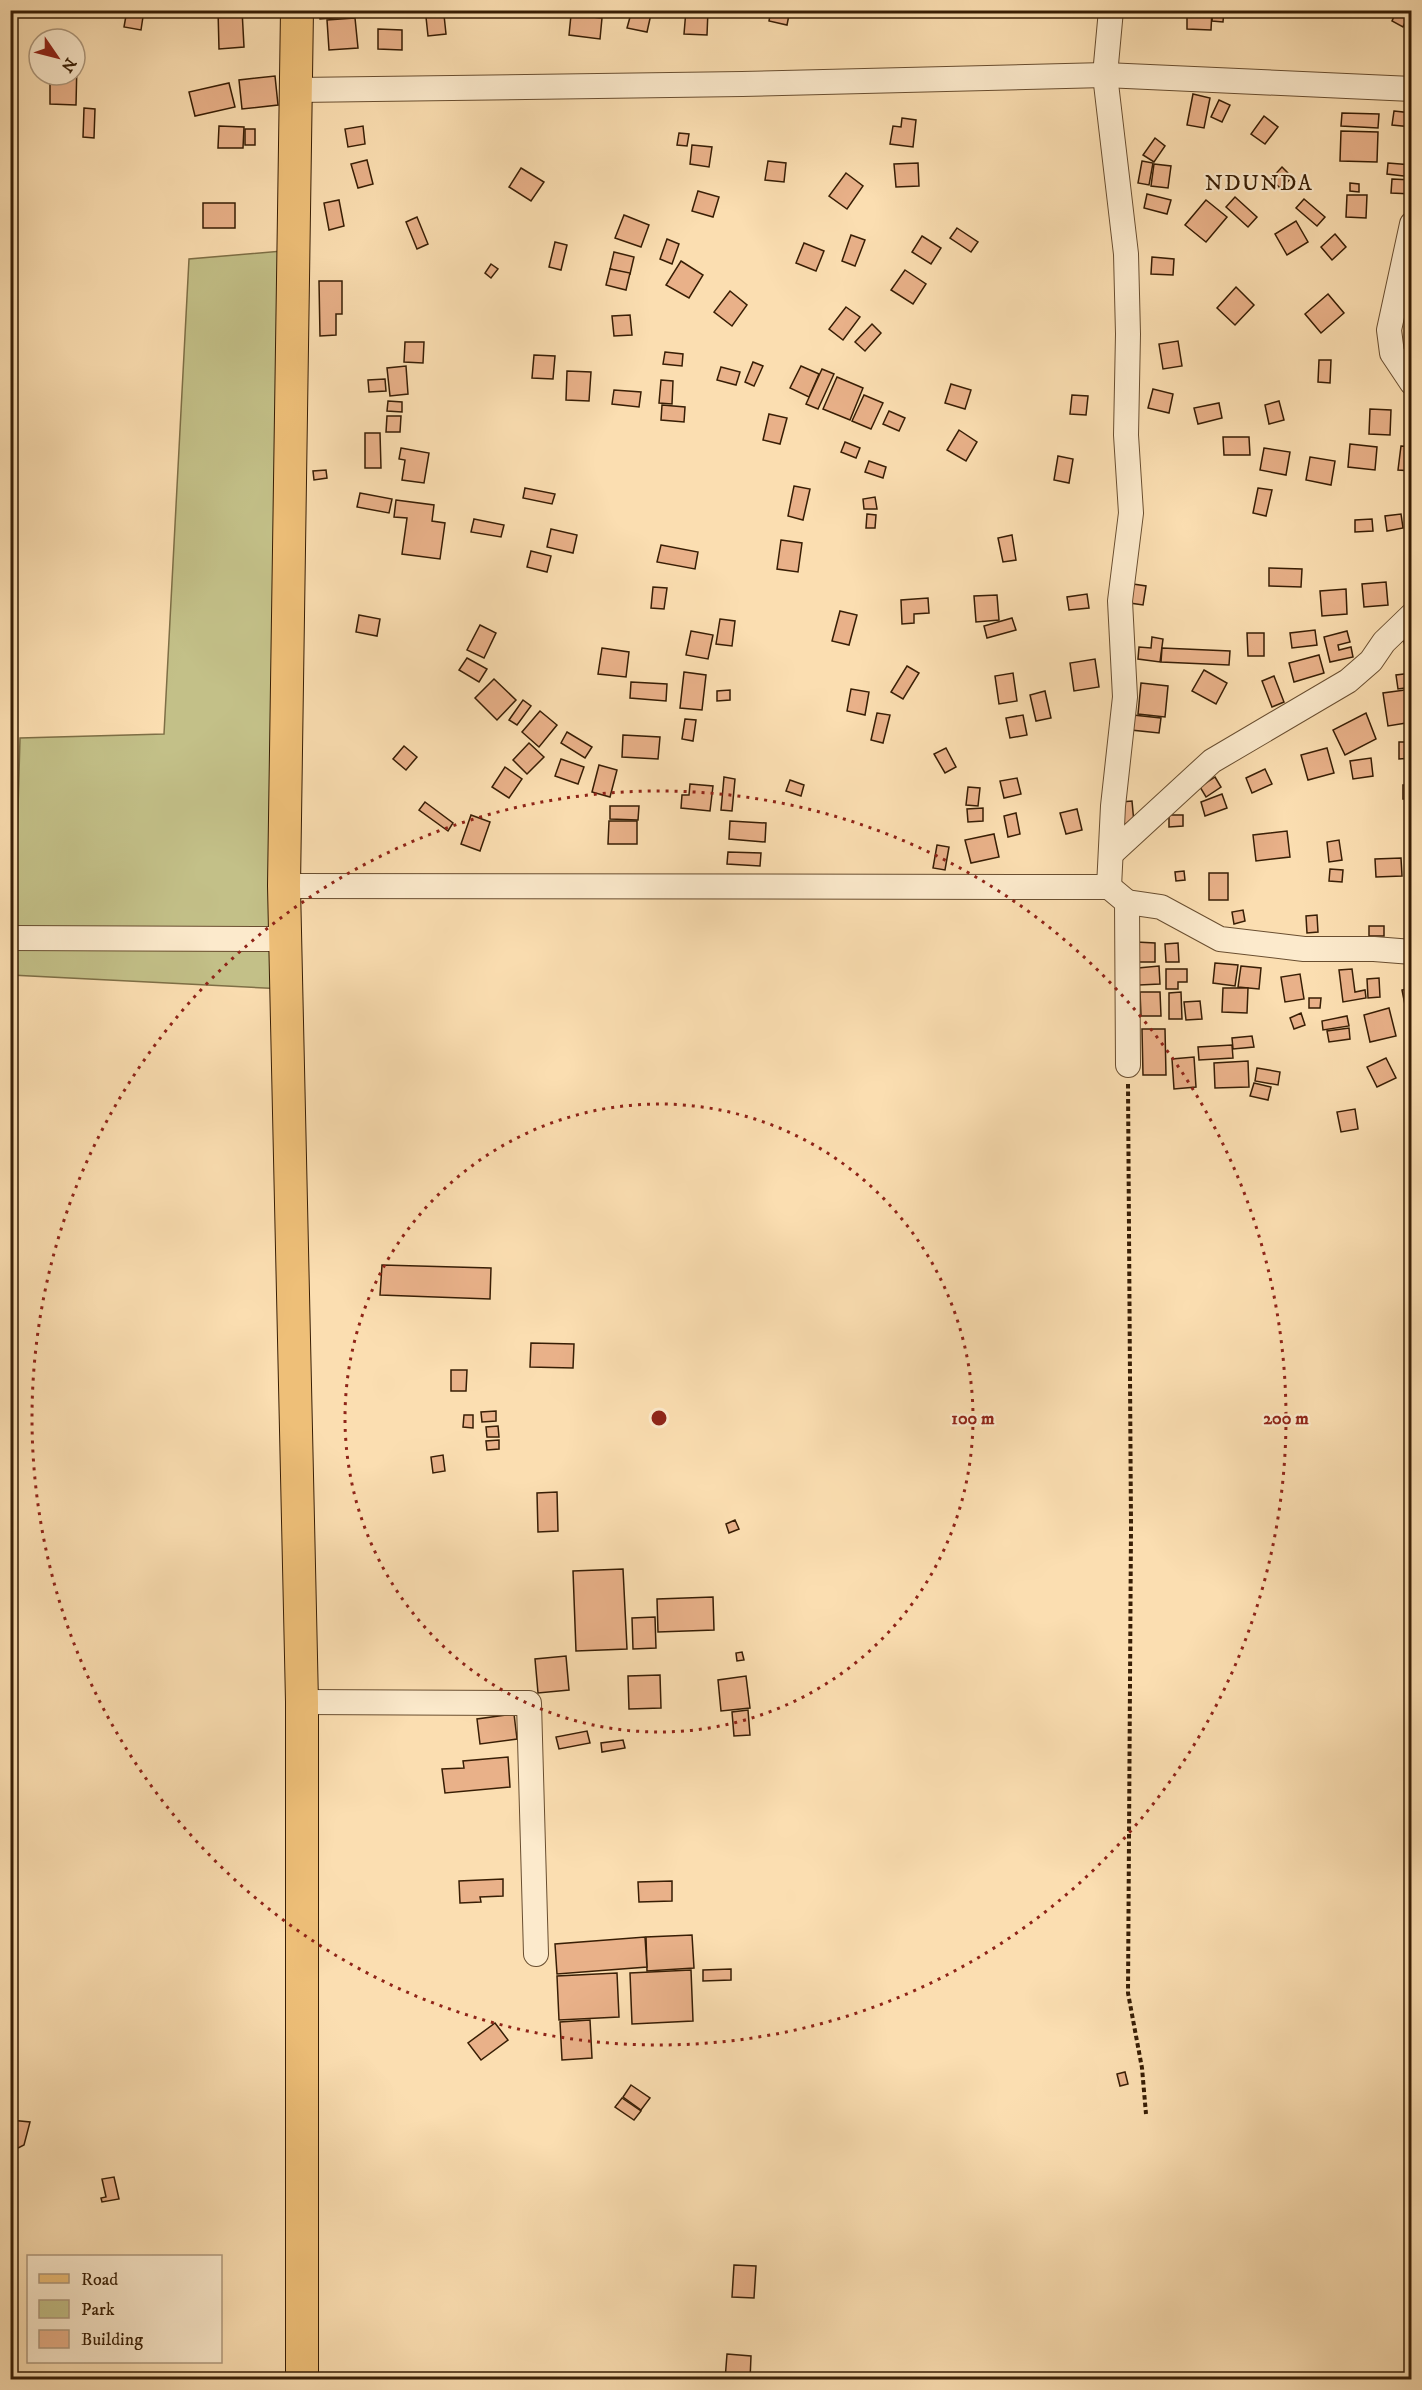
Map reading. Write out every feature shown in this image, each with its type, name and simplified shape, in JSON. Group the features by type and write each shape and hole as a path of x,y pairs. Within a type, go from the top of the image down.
{"main road":[{"path":"297,10 284,886 302,1702 302,2379"}],"street":[{"path":"1111,10 1105,75 1126,254 1128,334 1126,435 1131,513 1120,601 1125,697 1113,806 1112,853 1118,895 1128,1065"},
{"path":"297,90 742,84 1105,75 1412,89"},
{"path":"1412,224 1389,330 1392,353 1412,383"},
{"path":"1112,853 1212,761 1348,681 1371,661 1384,642 1412,615"},
{"path":"284,886 1118,895 1161,907 1220,939 1304,949 1374,949 1412,952"},
{"path":"10,938 285,939"},
{"path":"302,1702 529,1702 536,1954"}],"path":[{"path":"1128,1065 1131,1538 1128,1993 1142,2068 1146,2114"}],"green space":[{"path":"282,251 285,989 11,975 10,881 16,881 20,738 164,734 189,259"}],"building":[{"path":"127,10 144,10 141,30 124,27"},
{"path":"218,10 242,10 244,47 219,49"},
{"path":"319,10 360,10 361,16 320,19"},
{"path":"632,10 651,14 647,32 627,28"},
{"path":"686,10 708,10 707,35 684,34"},
{"path":"771,10 790,10 787,25 769,21"},
{"path":"1187,10 1212,10 1211,30 1187,29"},
{"path":"1213,10 1224,10 1223,22 1212,21"},
{"path":"1246,10 1285,10 1285,14 1246,14"},
{"path":"1304,10 1320,10 1320,17 1303,16"},
{"path":"1397,10 1408,15 1403,27 1392,21"},
{"path":"444,15 446,34 428,36 426,17"},
{"path":"571,15 602,18 600,39 569,35"},
{"path":"355,18 358,48 329,50 327,20"},
{"path":"378,29 402,30 402,50 378,49"},
{"path":"275,76 278,105 242,109 239,80"},
{"path":"229,83 235,107 195,116 189,92"},
{"path":"50,87 76,87 76,105 50,104"},
{"path":"1193,94 1210,98 1204,128 1187,125"},
{"path":"1219,100 1230,105 1222,122 1211,117"},
{"path":"84,108 95,109 94,138 83,137"},
{"path":"1394,111 1412,113 1412,127 1392,125"},
{"path":"1342,113 1379,114 1378,128 1341,126"},
{"path":"1264,116 1278,127 1265,144 1251,134"},
{"path":"902,118 916,120 913,147 890,144 893,126 901,127"},
{"path":"219,126 244,127 243,148 218,148"},
{"path":"363,126 365,144 348,147 345,129"},
{"path":"245,129 255,129 255,145 245,145"},
{"path":"1341,131 1378,132 1377,162 1340,161"},
{"path":"679,133 689,134 687,146 677,145"},
{"path":"1155,138 1165,146 1154,162 1143,155"},
{"path":"692,145 712,147 709,167 690,164"},
{"path":"367,160 373,184 358,188 351,164"},
{"path":"768,161 786,163 784,182 765,180"},
{"path":"1142,161 1153,163 1149,185 1138,183"},
{"path":"918,163 919,186 896,187 894,164"},
{"path":"1388,163 1412,165 1412,177 1387,174"},
{"path":"1154,164 1171,166 1168,188 1151,186"},
{"path":"1282,167 1292,177 1281,189 1271,179"},
{"path":"521,168 544,182 531,201 509,187"},
{"path":"846,173 863,186 847,209 829,196"},
{"path":"1392,179 1412,180 1412,194 1391,193"},
{"path":"1350,183 1359,184 1359,192 1350,191"},
{"path":"698,191 719,197 713,217 692,211"},
{"path":"1147,194 1171,200 1167,214 1144,208"},
{"path":"1347,195 1367,195 1366,218 1346,217"},
{"path":"1235,197 1257,217 1248,227 1226,207"},
{"path":"1304,199 1325,217 1317,226 1296,208"},
{"path":"339,200 344,226 329,230 324,203"},
{"path":"1206,200 1227,217 1206,242 1185,225"},
{"path":"203,203 235,203 235,228 203,228"},
{"path":"624,215 649,225 641,247 615,238"},
{"path":"417,217 428,244 417,249 406,222"},
{"path":"1296,221 1308,242 1287,255 1275,234"},
{"path":"957,228 978,242 971,252 950,238"},
{"path":"1335,234 1346,247 1332,260 1321,247"},
{"path":"851,235 865,240 855,266 842,261"},
{"path":"922,236 941,248 931,264 912,252"},
{"path":"667,239 679,244 672,264 660,259"},
{"path":"555,242 567,245 561,270 549,267"},
{"path":"804,243 824,251 816,271 796,263"},
{"path":"614,252 634,257 630,274 610,269"},
{"path":"1152,257 1174,259 1173,275 1151,274"},
{"path":"681,261 703,275 689,298 666,285"},
{"path":"491,264 498,269 491,278 485,273"},
{"path":"610,269 630,273 626,290 606,285"},
{"path":"905,270 926,284 913,304 891,290"},
{"path":"319,281 342,281 342,314 336,314 336,335 320,336"},
{"path":"1236,287 1254,305 1235,325 1217,308"},
{"path":"730,291 747,305 732,326 714,312"},
{"path":"1328,294 1344,313 1321,333 1305,314"},
{"path":"846,307 860,317 843,340 829,329"},
{"path":"630,315 632,335 614,336 612,316"},
{"path":"872,324 881,333 865,351 855,342"},
{"path":"1178,341 1182,366 1163,369 1159,344"},
{"path":"405,342 424,342 423,363 404,362"},
{"path":"665,352 683,354 682,366 663,364"},
{"path":"534,355 555,356 553,379 532,378"},
{"path":"1319,360 1331,360 1330,383 1318,382"},
{"path":"753,362 763,366 754,386 745,382"},
{"path":"406,366 408,394 390,396 387,368"},
{"path":"801,366 819,374 809,397 790,388"},
{"path":"721,367 740,372 736,385 717,380"},
{"path":"822,369 834,374 818,409 806,404"},
{"path":"567,371 591,372 589,401 566,400"},
{"path":"837,377 863,388 850,420 823,409"},
{"path":"385,379 386,391 369,392 368,380"},
{"path":"661,380 673,381 672,404 659,403"},
{"path":"951,384 971,390 965,409 945,403"},
{"path":"1153,389 1173,394 1169,413 1148,408"},
{"path":"614,390 641,392 639,407 612,404"},
{"path":"864,395 883,403 871,429 852,421"},
{"path":"1072,395 1088,396 1086,415 1070,414"},
{"path":"388,401 402,402 402,412 387,411"},
{"path":"1279,401 1284,420 1269,424 1265,405"},
{"path":"1219,403 1222,418 1198,424 1194,408"},
{"path":"662,405 685,407 684,422 661,420"},
{"path":"1370,409 1391,410 1390,435 1369,434"},
{"path":"889,411 905,418 899,431 883,424"},
{"path":"769,414 787,418 780,444 763,440"},
{"path":"387,416 401,416 400,432 386,432"},
{"path":"959,430 977,442 966,461 947,450"},
{"path":"365,433 380,433 381,468 365,468"},
{"path":"1223,437 1249,437 1250,455 1224,455"},
{"path":"845,442 860,448 856,458 841,452"},
{"path":"1350,444 1377,447 1375,470 1348,467"},
{"path":"1401,446 1412,447 1412,471 1398,470"},
{"path":"401,448 429,453 424,483 402,480 405,460 399,459"},
{"path":"1264,448 1290,452 1286,475 1260,470"},
{"path":"1058,456 1073,459 1069,483 1054,480"},
{"path":"1310,457 1335,461 1331,485 1306,480"},
{"path":"869,461 886,467 883,478 865,472"},
{"path":"326,470 327,478 314,480 313,471"},
{"path":"794,486 810,489 803,520 788,516"},
{"path":"525,488 555,494 552,504 523,498"},
{"path":"1258,488 1272,490 1266,516 1253,513"},
{"path":"360,493 392,499 389,513 357,507"},
{"path":"875,497 877,509 864,509 863,499"},
{"path":"396,500 434,505 432,521 445,523 440,559 402,554 407,518 394,517"},
{"path":"867,514 876,515 875,528 866,528"},
{"path":"1401,514 1403,528 1387,531 1385,516"},
{"path":"474,519 504,525 501,537 471,532"},
{"path":"1372,519 1373,531 1355,532 1355,520"},
{"path":"551,529 577,535 573,553 547,547"},
{"path":"1012,535 1016,560 1003,562 998,538"},
{"path":"781,540 802,543 798,572 777,569"},
{"path":"661,545 698,552 695,569 657,562"},
{"path":"531,551 551,556 547,572 527,567"},
{"path":"1269,568 1302,569 1301,587 1269,586"},
{"path":"1386,582 1388,605 1364,607 1362,584"},
{"path":"1133,584 1146,586 1143,605 1130,603"},
{"path":"653,587 667,588 664,609 651,608"},
{"path":"1346,589 1347,614 1322,616 1320,591"},
{"path":"1087,594 1089,608 1069,610 1067,597"},
{"path":"997,595 999,620 976,622 974,596"},
{"path":"928,598 929,613 914,614 914,623 902,624 901,600"},
{"path":"840,611 857,615 849,645 832,641"},
{"path":"359,615 380,619 377,636 356,632"},
{"path":"1012,618 1016,630 987,638 984,626"},
{"path":"720,619 735,621 732,646 716,644"},
{"path":"480,625 496,633 484,658 467,650"},
{"path":"1315,630 1317,645 1292,648 1290,633"},
{"path":"691,631 713,635 708,659 686,655"},
{"path":"1347,631 1350,642 1338,645 1339,650 1351,647 1353,657 1330,662 1324,637"},
{"path":"1412,631 1412,650 1406,651 1402,633"},
{"path":"1247,633 1264,633 1264,656 1248,656"},
{"path":"1152,637 1163,639 1160,662 1138,659 1139,647 1151,648"},
{"path":"602,648 629,652 626,677 598,674"},
{"path":"1162,648 1230,651 1229,665 1161,662"},
{"path":"1319,655 1324,673 1294,682 1289,663"},
{"path":"467,658 487,669 479,682 459,670"},
{"path":"1095,659 1099,687 1074,691 1070,663"},
{"path":"907,666 919,673 903,699 891,692"},
{"path":"1204,670 1227,683 1216,704 1192,691"},
{"path":"684,672 706,675 702,710 680,708"},
{"path":"1013,673 1017,701 999,704 995,676"},
{"path":"1412,673 1412,687 1398,689 1396,675"},
{"path":"1274,676 1284,702 1272,707 1262,681"},
{"path":"494,679 516,700 497,720 475,698"},
{"path":"631,682 667,684 666,701 630,698"},
{"path":"1141,683 1168,686 1165,717 1138,714"},
{"path":"851,689 869,692 865,715 847,711"},
{"path":"1412,689 1412,722 1388,726 1383,693"},
{"path":"730,690 730,700 717,701 717,691"},
{"path":"1045,691 1051,718 1036,721 1030,695"},
{"path":"523,700 531,706 517,725 509,720"},
{"path":"540,711 557,725 539,747 522,732"},
{"path":"877,713 890,715 883,743 871,740"},
{"path":"1366,713 1376,739 1345,755 1333,730"},
{"path":"1023,715 1027,735 1010,738 1006,718"},
{"path":"1133,715 1161,718 1159,733 1131,730"},
{"path":"685,719 696,720 693,741 682,739"},
{"path":"567,732 592,747 585,758 561,743"},
{"path":"623,735 660,737 658,759 622,757"},
{"path":"1399,742 1412,742 1412,758 1399,759"},
{"path":"529,743 544,757 527,774 513,760"},
{"path":"404,746 417,757 406,770 393,759"},
{"path":"946,748 956,767 945,773 934,754"},
{"path":"1327,748 1334,773 1308,780 1301,755"},
{"path":"1371,758 1373,776 1353,779 1350,761"},
{"path":"561,759 584,767 578,784 555,776"},
{"path":"599,765 617,770 610,797 592,792"},
{"path":"505,767 522,779 509,798 492,787"},
{"path":"1265,769 1272,784 1252,793 1246,778"},
{"path":"724,777 735,779 732,811 721,810"},
{"path":"1215,777 1221,787 1206,797 1200,787"},
{"path":"1017,778 1021,794 1004,798 1000,781"},
{"path":"790,780 804,785 801,796 786,791"},
{"path":"690,784 713,786 710,811 681,808 682,795 689,795"},
{"path":"1403,785 1412,785 1412,799 1403,799"},
{"path":"968,787 980,788 978,806 966,805"},
{"path":"1222,794 1227,808 1205,816 1201,802"},
{"path":"1132,801 1134,823 1123,824 1121,802"},
{"path":"425,802 453,823 448,831 419,810"},
{"path":"610,806 639,806 638,820 610,819"},
{"path":"983,808 983,821 968,822 967,809"},
{"path":"1077,809 1082,830 1066,834 1060,813"},
{"path":"1016,813 1020,834 1008,837 1004,816"},
{"path":"471,815 490,822 480,851 461,844"},
{"path":"1169,815 1183,815 1183,826 1169,827"},
{"path":"609,821 637,821 637,844 608,844"},
{"path":"730,821 766,823 765,842 729,839"},
{"path":"1287,831 1290,857 1256,861 1253,835"},
{"path":"994,834 999,857 971,863 965,840"},
{"path":"1339,840 1342,860 1329,862 1327,842"},
{"path":"937,845 949,847 945,870 933,868"},
{"path":"728,852 761,853 760,866 727,864"},
{"path":"1401,858 1402,876 1376,877 1375,859"},
{"path":"1330,869 1343,870 1342,882 1329,881"},
{"path":"1184,871 1185,880 1176,881 1175,872"},
{"path":"1209,873 1228,873 1228,900 1209,900"},
{"path":"1243,910 1245,921 1234,924 1232,912"},
{"path":"1317,915 1318,932 1307,933 1306,916"},
{"path":"1369,926 1384,926 1384,936 1369,936"},
{"path":"1136,942 1155,943 1155,962 1135,962"},
{"path":"1178,943 1179,962 1166,962 1165,944"},
{"path":"1215,963 1238,965 1235,986 1213,983"},
{"path":"1159,966 1160,984 1139,985 1138,968"},
{"path":"1241,966 1261,968 1259,989 1238,987"},
{"path":"1166,969 1187,969 1187,982 1178,982 1178,989 1166,989"},
{"path":"1352,969 1355,992 1365,990 1366,998 1343,1002 1339,970"},
{"path":"1300,974 1304,999 1285,1002 1281,977"},
{"path":"1379,978 1380,997 1368,998 1367,979"},
{"path":"1223,988 1248,988 1247,1013 1222,1012"},
{"path":"1411,988 1412,1004 1405,1005 1402,990"},
{"path":"1140,992 1160,992 1161,1016 1141,1016"},
{"path":"1181,992 1182,1019 1169,1019 1169,993"},
{"path":"1309,998 1321,998 1320,1008 1309,1008"},
{"path":"1200,1001 1202,1019 1186,1020 1184,1002"},
{"path":"1389,1008 1396,1036 1370,1042 1364,1015"},
{"path":"1301,1013 1305,1025 1294,1029 1290,1018"},
{"path":"1347,1016 1349,1026 1323,1030 1322,1021"},
{"path":"1349,1028 1350,1039 1329,1042 1327,1031"},
{"path":"1142,1029 1165,1029 1166,1075 1143,1075"},
{"path":"1252,1036 1254,1047 1233,1049 1232,1038"},
{"path":"1232,1045 1233,1058 1199,1060 1198,1047"},
{"path":"1194,1057 1196,1087 1174,1089 1172,1059"},
{"path":"1386,1058 1396,1078 1377,1087 1367,1067"},
{"path":"1248,1061 1249,1087 1215,1088 1214,1063"},
{"path":"1257,1068 1280,1072 1278,1085 1255,1081"},
{"path":"1254,1083 1271,1087 1268,1100 1250,1096"},
{"path":"1355,1109 1358,1129 1341,1132 1337,1112"},
{"path":"382,1265 491,1268 490,1299 380,1295"},
{"path":"531,1343 574,1344 573,1368 530,1367"},
{"path":"451,1370 467,1370 466,1391 451,1391"},
{"path":"496,1411 496,1421 482,1422 481,1412"},
{"path":"464,1415 473,1415 473,1428 463,1427"},
{"path":"498,1426 499,1437 487,1437 486,1427"},
{"path":"499,1440 499,1449 487,1450 486,1441"},
{"path":"443,1455 445,1471 433,1473 431,1457"},
{"path":"557,1492 558,1531 538,1532 537,1493"},
{"path":"735,1520 739,1529 729,1533 726,1524"},
{"path":"623,1569 627,1649 576,1651 573,1571"},
{"path":"713,1597 714,1630 658,1632 657,1599"},
{"path":"655,1617 656,1648 633,1649 632,1618"},
{"path":"742,1652 744,1660 737,1661 736,1653"},
{"path":"566,1656 569,1690 538,1693 535,1659"},
{"path":"660,1675 661,1708 629,1709 628,1676"},
{"path":"746,1676 750,1708 721,1711 718,1680"},
{"path":"748,1710 750,1735 734,1736 732,1712"},
{"path":"514,1714 517,1739 480,1744 477,1719"},
{"path":"587,1731 590,1743 559,1749 556,1737"},
{"path":"623,1740 625,1748 602,1752 601,1743"},
{"path":"508,1757 510,1787 445,1793 442,1769 464,1768 463,1761"},
{"path":"503,1879 503,1896 480,1897 481,1902 460,1903 459,1881"},
{"path":"672,1881 672,1901 639,1902 638,1882"},
{"path":"692,1935 694,1968 647,1971 646,1937"},
{"path":"645,1937 647,1967 557,1974 555,1944"},
{"path":"731,1969 731,1980 703,1981 703,1970"},
{"path":"691,1970 693,2021 632,2024 630,1973"},
{"path":"617,1973 619,2017 559,2020 557,1976"},
{"path":"590,2020 592,2058 562,2060 560,2022"},
{"path":"495,2023 508,2040 481,2060 468,2043"},
{"path":"1125,2072 1128,2084 1120,2086 1117,2074"},
{"path":"631,2085 650,2098 641,2110 623,2097"},
{"path":"622,2098 641,2111 634,2120 615,2107"},
{"path":"10,2120 30,2122 24,2145 14,2150 10,2162"},
{"path":"114,2177 119,2199 102,2202 101,2198 106,2197 102,2179"},
{"path":"734,2265 756,2266 754,2298 732,2297"},
{"path":"727,2354 751,2356 750,2380 725,2380"}],"district":[{"name":"NDUNDA","path":"1259,182"}]}
